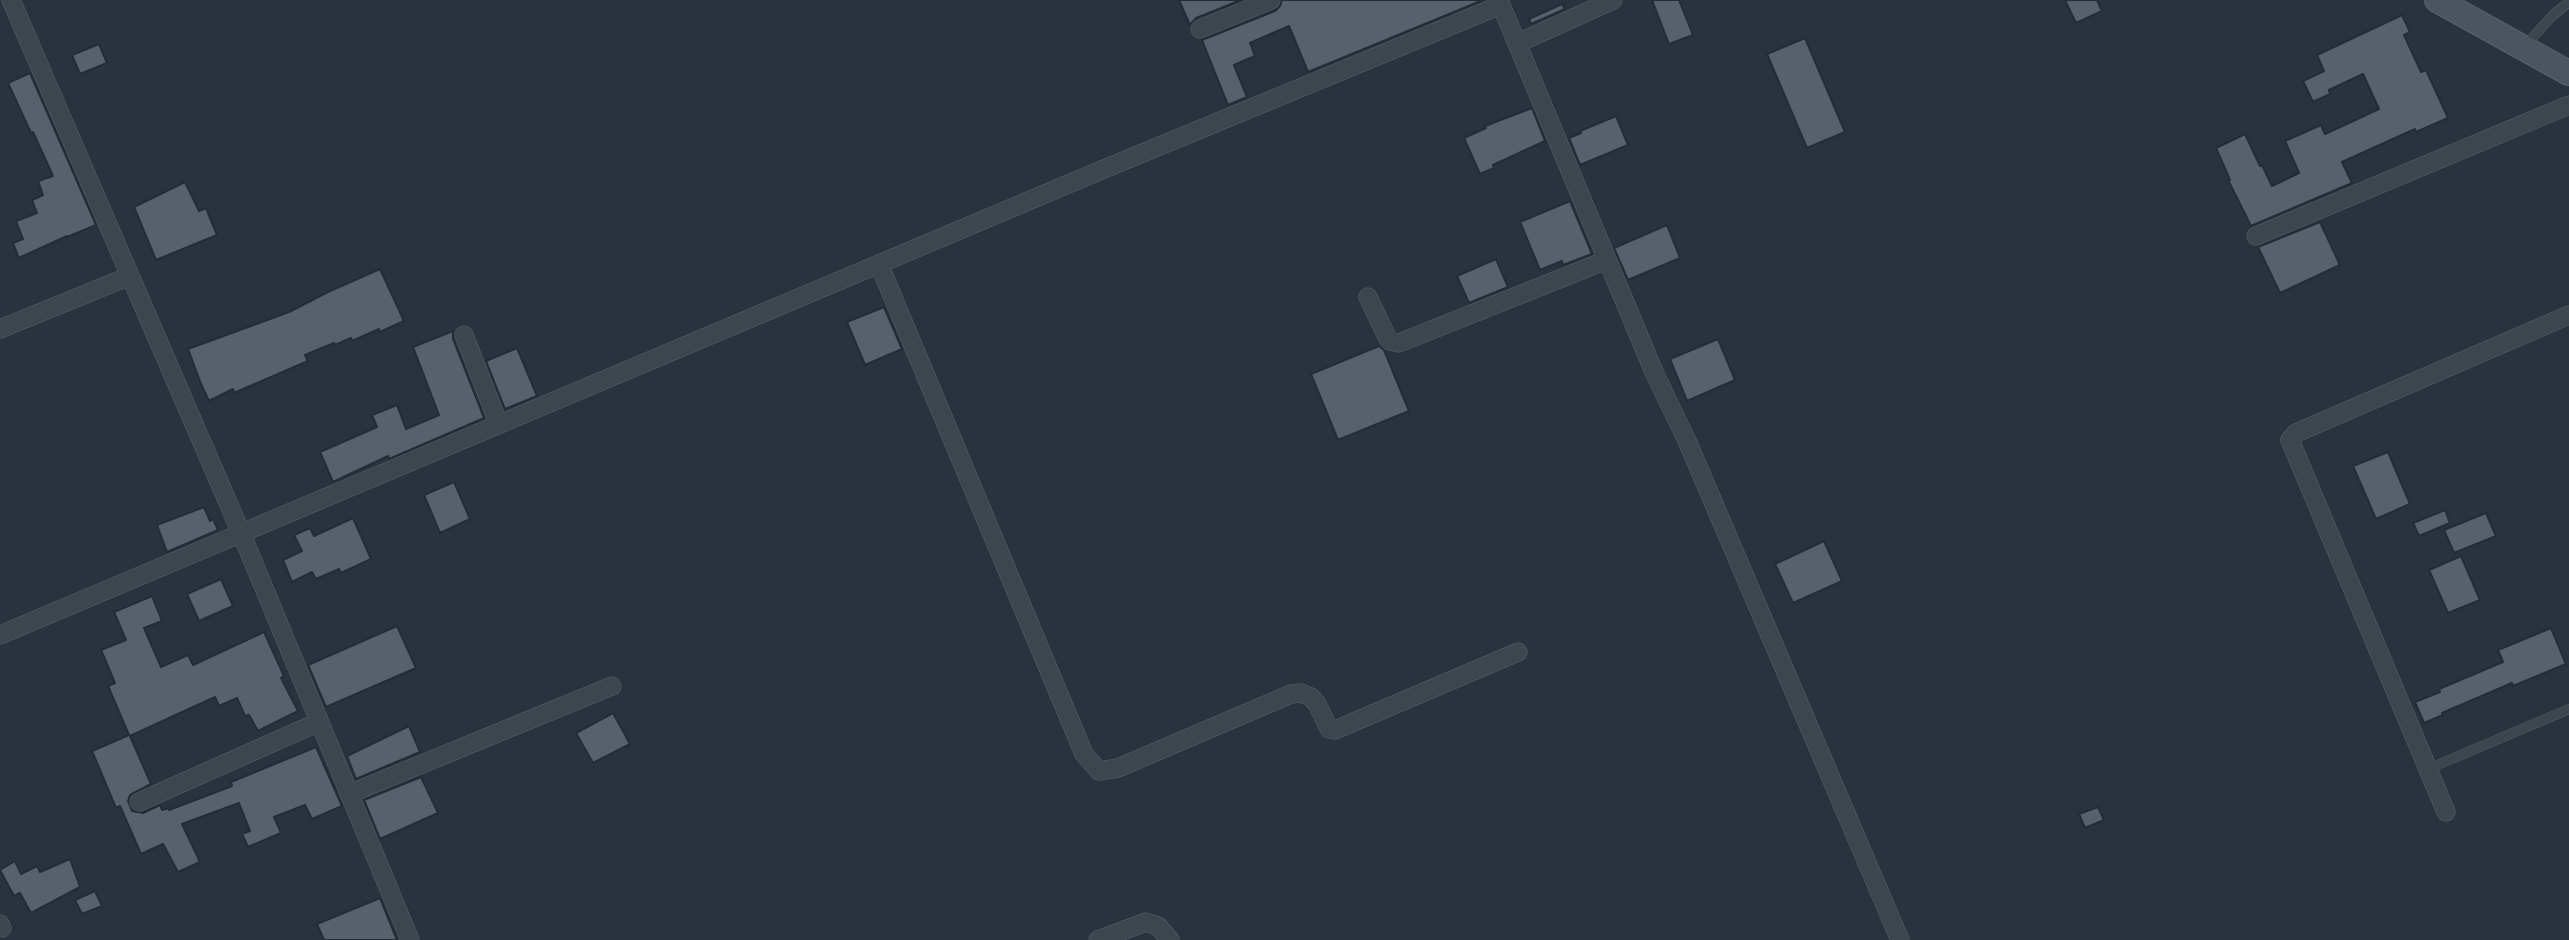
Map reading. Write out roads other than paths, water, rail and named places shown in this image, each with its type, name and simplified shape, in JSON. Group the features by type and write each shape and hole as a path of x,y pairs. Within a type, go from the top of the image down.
{"main road":[{"path":"2437,0 2569,73"}],"street":[{"path":"11,0 242,535 410,940"},
{"path":"1200,29 1271,0"},
{"path":"1518,43 1613,0"},
{"path":"0,635 1500,2 1654,372 1688,443 1900,940"},
{"path":"2256,236 2569,105"},
{"path":"1368,297 1387,337 1390,341 1399,343 1607,260"},
{"path":"879,264 1084,754 1099,771 1118,768 1291,694 1301,693 1311,697 1329,729 1335,730 1518,652"},
{"path":"0,329 130,276"},
{"path":"2446,812 2290,440 2296,433 2569,315"},
{"path":"464,335 499,425"},
{"path":"349,794 612,686"},
{"path":"139,802 319,722"},
{"path":"1098,940 1146,922 1158,926 1170,940"}],"lane":[{"path":"2523,48 2553,15 2569,2"},
{"path":"2428,769 2569,709"}]}
